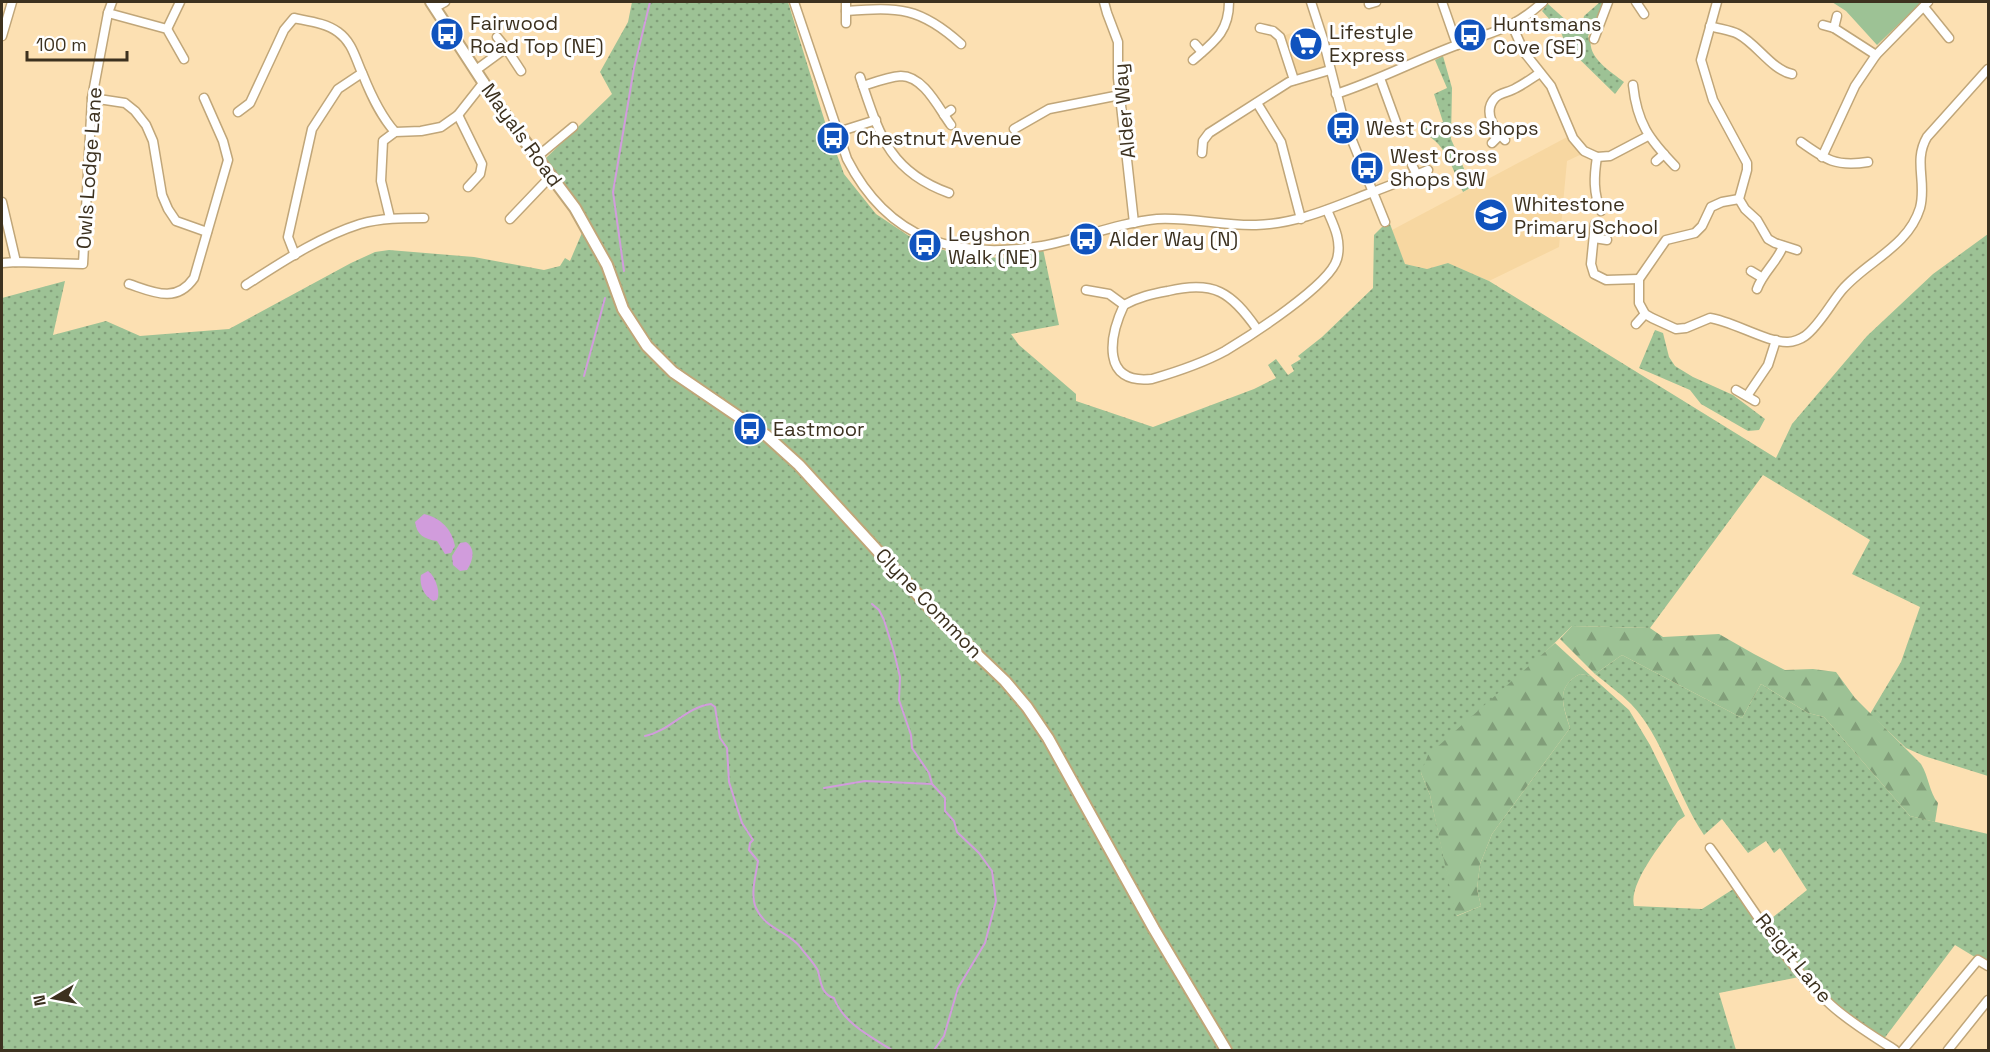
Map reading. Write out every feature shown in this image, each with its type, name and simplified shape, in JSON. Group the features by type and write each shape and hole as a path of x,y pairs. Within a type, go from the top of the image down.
{"main road":[{"name":"Mayals Road","path":"437,3 500,108 575,208"},
{"name":"Clyne Common","path":"575,208 607,265 623,309 652,352 672,372 767,436 799,465 940,619 1005,681 1027,707 1048,738 1154,929 1226,1050"}],"street":[{"path":"2,36 12,2"},
{"name":"Owls Lodge Lane","path":"16,261 83,264 92,98 112,2"},
{"path":"167,29 180,2"},
{"path":"794,2 847,159 855,174 889,216 924,237 944,244 985,252 1041,246 1134,222 1157,219 1256,225 1283,223 1327,210 1428,170"},
{"name":"Alder Way","path":"1104,2 1118,42 1120,95 1134,222"},
{"path":"1193,60 1224,30 1229,13 1229,2"},
{"path":"1311,2 1346,128 1385,222"},
{"path":"1442,2 1457,45"},
{"path":"1336,94 1457,45 1512,26 1543,2"},
{"path":"1594,39 1594,23 1608,2"},
{"path":"1717,2 1701,60 1713,100 1747,163 1739,199 1745,209 1757,220 1768,239 1797,250"},
{"path":"1639,3 1644,14"},
{"path":"1822,157 1855,86 1876,55 1926,4 1949,38"},
{"path":"846,23 846,6 893,9 921,15 937,24 961,44"},
{"path":"108,14 167,29 184,59"},
{"path":"1834,28 1837,16"},
{"path":"238,112 250,103 284,30 294,18 337,30 352,45 362,74 385,121 394,132"},
{"path":"1822,25 1834,28 1876,55"},
{"path":"1512,26 1524,52 1551,86 1575,141 1584,151 1597,157 1605,157 1648,136"},
{"path":"1710,26 1738,34 1782,72 1792,74"},
{"path":"1260,28 1273,31 1280,37 1294,80"},
{"path":"497,37 521,71"},
{"path":"1195,44 1202,52"},
{"path":"476,70 506,48"},
{"path":"1739,199 1711,207 1702,226 1695,233 1666,240 1639,279 1639,303 1645,314 1676,329 1686,328 1705,318 1714,318 1776,340 1790,342 1800,339 1805,336 1844,288 1897,243 1913,223 1922,197 1919,160 1922,146 1927,137 1989,69"},
{"path":"1202,153 1203,141 1209,133 1294,80 1330,70"},
{"path":"1492,143 1502,138 1491,119 1491,107 1495,98 1519,87 1540,73"},
{"path":"295,255 288,237 312,129 338,89 362,74"},
{"path":"949,193 913,175 898,162 884,142 862,82 901,76 910,78 926,90 948,113 951,125"},
{"path":"1380,78 1396,122"},
{"path":"390,218 381,181 383,141 394,132 421,131 441,127 458,115 484,82"},
{"path":"1633,85 1630,100 1648,136 1675,166"},
{"path":"1014,129 1049,109 1120,95"},
{"path":"92,98 125,103 135,111 146,125 153,141 162,195 168,209 176,221 207,232"},
{"path":"129,284 167,294 186,288 194,278 228,160 223,141 204,98"},
{"path":"1257,103 1281,142 1301,219"},
{"path":"458,115 482,164 480,174 468,187"},
{"path":"838,132 876,120"},
{"path":"538,156 573,128"},
{"path":"1801,141 1822,157 1839,164 1868,162"},
{"path":"1656,161 1664,154"},
{"path":"1597,157 1595,195 1601,211"},
{"path":"1412,165 1417,175"},
{"path":"510,219 551,176"},
{"path":"2,202 16,261 2,263"},
{"path":"1257,329 1240,305 1229,296 1206,287 1179,288 1135,299 1124,305 1117,318 1113,336 1113,358 1120,372 1134,379 1152,379 1223,352 1257,329 1310,293 1330,274 1337,258 1337,236 1327,210"},
{"path":"246,285 332,235 362,224 390,218 424,218"},
{"path":"1595,224 1592,268 1596,276 1606,280 1639,279"},
{"path":"1594,238 1607,240"},
{"path":"1757,289 1761,277 1780,254 1783,246"},
{"path":"1751,271 1761,277"},
{"path":"1086,290 1109,294 1124,305"},
{"path":"1636,324 1645,314"},
{"path":"1736,390 1751,399 1768,365 1776,340"},
{"name":"Reigit Lane","path":"1710,848 1782,951 1809,983 1850,1021 1895,1050"},
{"path":"1903,1050 1978,960 1989,966"},
{"path":"1948,1050 1989,1000"}],"shaded area":[{"path":"1315,24 1326,68 1296,76 1283,36"},
{"name":"Whitestone Primary School","path":"1569,136 1573,145 1582,154 1567,161 1559,247 1489,281 1448,263 1427,269 1405,264 1392,230"},
{"path":"424,514 440,521 448,529 455,546 451,553 445,554 437,541 425,538 419,533 415,522"},
{"path":"466,542 471,548 472,559 467,570 460,571 453,565 452,556 460,543"},
{"path":"428,571 438,589 437,600 433,601 425,593 421,583 421,575"}],"green space":[{"path":"632,2 788,2 825,122 844,174 876,214 915,240 961,256 1005,258 1043,249 1059,325 1011,334 1019,345 1076,394 1076,401 1153,427 1254,389 1276,378 1268,365 1276,359 1288,375 1294,371 1291,365 1301,359 1298,356 1322,337 1373,288 1374,235 1382,227 1390,224 1405,264 1427,269 1448,263 1489,281 1776,458 1792,424 1867,336 1933,274 1988,234 1988,776 1906,748 1870,714 1901,662 1920,607 1852,574 1870,540 1763,475 1650,628 1572,626 1421,773 1430,795 1457,916 1481,906 1477,889 1480,864 1492,834 1570,728 1563,704 1567,685 1580,674 1591,676 1629,710 1650,745 1685,816 1678,821 1642,874 1634,896 1634,906 1702,909 1735,888 1799,977 1719,993 1736,1050 2,1050 2,298 65,281 53,335 106,321 140,336 229,329 375,252 389,250 474,257 544,270 560,266 565,258 570,261 587,221 546,158 612,94 600,72 628,22"},
{"path":"1600,2 1604,3 1598,16 1594,20 1590,19 1586,26 1590,30 1588,37 1591,39 1596,58 1624,82 1615,94 1566,46 1561,32 1542,11 1548,4 1567,21 1582,25 1584,16"},
{"path":"1832,2 1922,2 1877,45 1846,11"},
{"path":"1443,56 1452,88 1451,139 1472,187 1463,192 1441,148 1427,135 1418,131 1443,122 1434,94 1447,88 1435,60"},
{"path":"1655,330 1663,333 1669,357 1675,366 1733,395 1765,419 1759,430 1748,431 1701,404 1690,390 1639,368"},
{"path":"1572,626 1650,628 1663,637 1719,634 1785,670 1813,669 1836,672 1855,698 1921,764 1938,803 1935,822 1910,816 1824,717 1808,713 1761,684 1742,718 1622,655 1595,674 1560,639"},
{"path":"1555,643 1591,676 1580,674 1567,685 1563,705 1570,728 1492,834 1480,864 1477,889 1481,906 1456,916 1430,795 1421,773 1428,755"},
{"path":"1622,655 1742,718 1761,684 1808,713 1824,717 1910,816 1988,834 1988,965 1955,945 1883,1040 1850,1017 1815,986 1767,922 1807,890 1780,848 1774,853 1766,841 1748,853 1722,819 1704,835 1694,820 1653,733 1643,718 1627,700 1595,674"}],"waterway":[{"path":"624,271 613,192 634,68 650,2"},
{"path":"584,376 605,298"},
{"path":"872,604 879,610 884,620 894,652 900,677 899,700 911,735 912,748 929,773 932,784 945,798 945,811 954,821 957,832 979,853 992,871 996,901 985,943 958,988 944,1036 934,1050"},
{"path":"645,736 702,706 711,704 715,707 720,738 727,748 729,782 742,823 753,840 749,850 758,861 753,891 756,908 765,921 791,938 801,948 817,968 824,991 834,998 844,1015 867,1034 892,1050"},
{"path":"824,788 865,781 932,784"}],"place":[{"name":"Fairwood Road Top (NE)","path":"447,34"},
{"name":"Huntsmans Cove (SE)","path":"1470,35"},
{"name":"Lifestyle Express","path":"1306,44"},
{"name":"West Cross Shops","path":"1343,128"},
{"name":"Chestnut Avenue","path":"833,138"},
{"name":"West Cross Shops SW","path":"1367,168"},
{"name":"Whitestone Primary School","path":"1491,215"},
{"name":"Alder Way (N)","path":"1086,239"},
{"name":"Leyshon Walk (NE)","path":"925,245"},
{"name":"Eastmoor","path":"750,429"}]}
